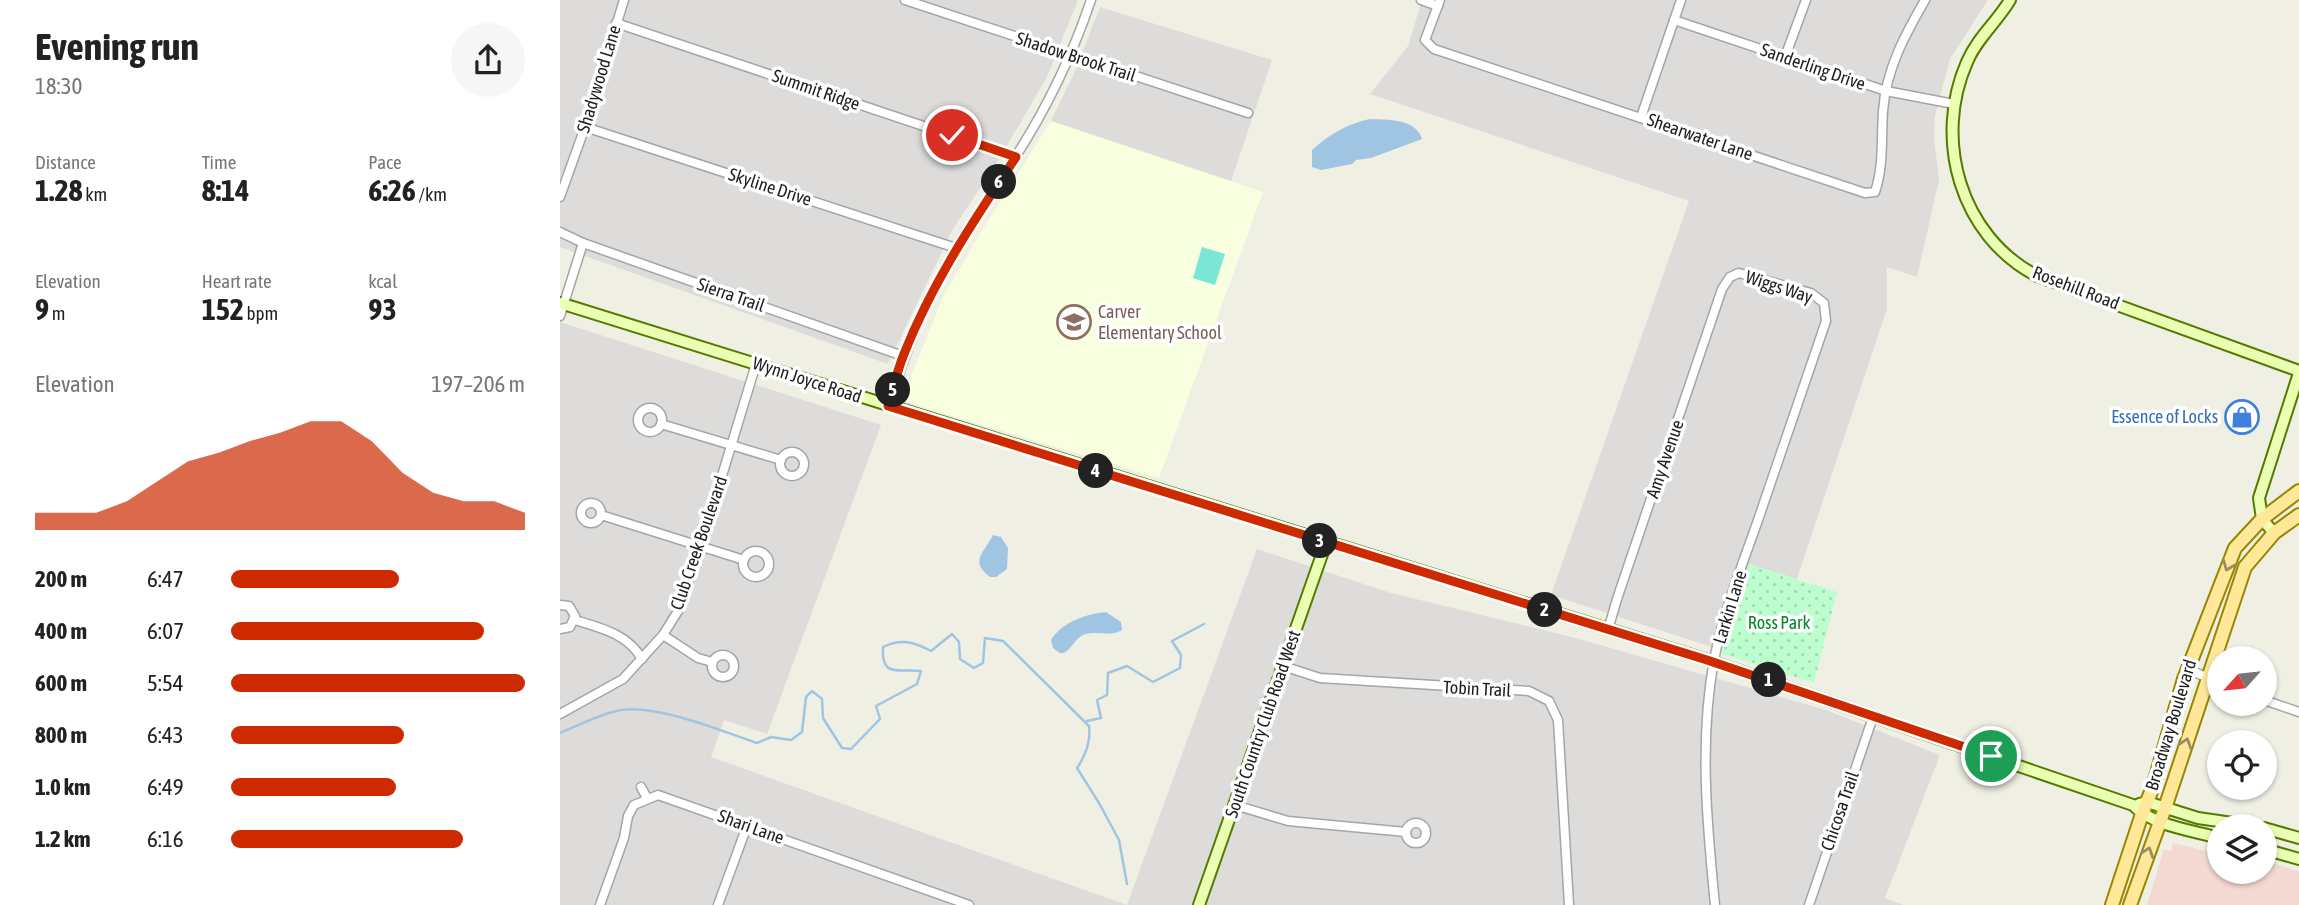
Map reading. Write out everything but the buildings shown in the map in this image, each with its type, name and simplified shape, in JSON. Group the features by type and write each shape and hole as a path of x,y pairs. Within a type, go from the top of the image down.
{"main road":[{"name":"Broadway Boulevard","path":"2112,905 2140,807 2188,669 2235,548 2262,519 2299,491"},
{"name":"Broadway Boulevard","path":"2223,646 2245,567 2274,533 2299,515"},
{"name":"Broadway Boulevard","path":"2130,905 2207,696"}],"street":[{"name":"Shadywood Lane","path":"560,197 585,127 624,0"},
{"name":"Shadow Brook Trail","path":"905,0 1248,113"},
{"path":"1421,0 1439,3"},
{"path":"1641,117 1681,0"},
{"path":"1785,57 1806,0"},
{"path":"1886,91 1896,54 1925,0"},
{"name":"Rosehill Road","path":"2010,0 1968,59 1958,82 1954,104 1952,142 1962,189 1977,220 1991,239 2010,257 2037,276 2299,372 2259,498 2262,519"},
{"path":"888,406 903,356 923,311 956,248 1016,157 1050,97 1090,2"},
{"name":"Shearwater Lane","path":"1439,3 1425,40 1434,49 1865,193 1874,192 1882,167 1886,91"},
{"name":"Sanderling Drive","path":"1674,20 1886,91 1954,104"},
{"name":"Summit Ridge","path":"616,23 1016,157"},
{"name":"Skyline Drive","path":"585,127 956,248"},
{"name":"Sierra Trail","path":"560,232 583,243 903,356"},
{"path":"560,316 583,243"},
{"name":"Wiggs Way","path":"1722,289 1730,277 1740,273 1811,293 1824,303 1826,321"},
{"name":"Amy Avenue","path":"1608,630 1722,289"},
{"name":"Wynn Joyce Road","path":"562,304 1714,662 2042,772 2140,807 2159,821 2207,835"},
{"name":"Larkin Lane","path":"1715,905 1708,835 1705,749 1714,662 1722,627 1744,559 1826,321"},
{"name":"Club Creek Boulevard","path":"560,714 623,678 663,635 678,611 756,364"},
{"path":"661,424 781,460"},
{"path":"601,515 744,560"},
{"path":"2262,519 2274,533"},
{"name":"South Country Club Road West","path":"1199,905 1326,543"},
{"path":"560,604 572,608 575,620 570,627 560,629"},
{"path":"575,620 619,636 637,650 642,659"},
{"path":"663,635 698,658 712,662"},
{"name":"Tobin Trail","path":"1283,666 1320,678 1529,691 1549,701 1558,720 1569,905"},
{"path":"2188,669 2207,677"},
{"path":"2277,704 2299,712"},
{"name":"Chicosa Trail","path":"1809,905 1873,717"},
{"path":"600,905 624,838 628,816 634,805 647,799 641,787"},
{"name":"Shari Lane","path":"647,799 658,794 969,905"},
{"path":"1235,805 1288,821 1406,832"},
{"name":"Wynn Joyce Road","path":"2140,807 2165,808 2207,819"},
{"path":"718,905 747,826"},
{"path":"2277,832 2299,838"},
{"path":"2277,852 2298,856"}],"shaded area":[{"path":"560,0 1078,0 1047,77 998,161 953,229 888,364 560,247"},
{"path":"1422,0 1988,0 1950,59 1935,116 1934,138 1939,180 1917,277 1887,267 1887,309 1797,579 1749,564 1721,650 1551,595 1689,201 1370,94 1408,46"},
{"path":"1100,7 1272,60 1231,181 1051,121 1074,73"},
{"path":"1370,119 1407,124 1419,132 1422,139 1371,158 1356,160 1352,164 1321,170 1312,167 1312,150 1319,144 1346,127"},
{"name":"Carver Elementary School","path":"1051,121 1263,192 1159,478 906,402 903,396 944,295"},
{"path":"1202,247 1225,254 1215,285 1193,278"},
{"path":"560,322 881,425 767,734 724,720 711,757 1127,905 560,905"},
{"path":"993,535 1001,537 1008,548 1007,569 996,577 990,577 979,561"},
{"path":"1257,549 1391,593 1576,638 1826,710 1940,755 1885,898 1904,905 1127,905"},
{"path":"1106,612 1121,622 1122,630 1086,634 1064,653 1053,648 1051,640 1061,628 1083,617"},
{"path":"2173,843 2207,851 2207,884 2277,884 2277,865 2299,871 2299,905 2147,905 2164,849 2171,851"}],"green space":[{"name":"Ross Park","path":"1749,564 1837,592 1814,683 1723,654 1721,650"}],"waterway":[{"path":"1087,721 1101,718 1097,700 1107,695 1108,673 1127,666 1153,682 1180,668 1181,655 1172,641 1204,624"},
{"path":"560,733 605,714 636,709 689,720 757,743 771,737 791,740 802,732 806,697 812,691 822,699 823,718 842,748 851,749 880,719 876,706 917,684 921,671 888,668 883,657 883,647 907,642 931,651 952,634 959,642 960,659 974,668 983,663 985,638 1003,641 1089,726 1087,748 1077,768 1119,840 1127,884"}],"place":[{"name":"Carver Elementary School","path":"1074,322"},
{"name":"Essence of Locks","path":"2242,417"}],"route":[{"path":"952,135 1016,157 956,248 923,311 903,356 888,406 1707,660 1991,756"}]}
